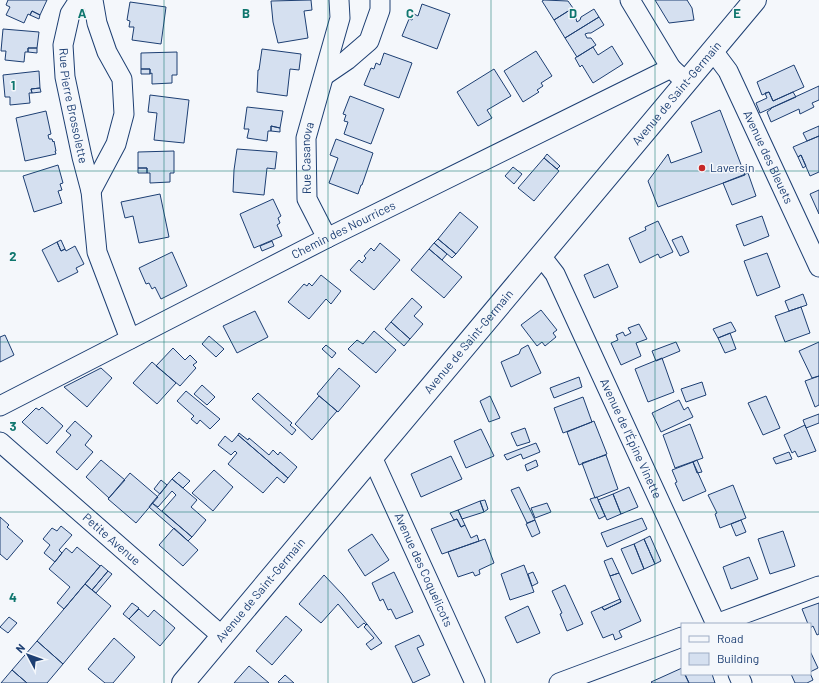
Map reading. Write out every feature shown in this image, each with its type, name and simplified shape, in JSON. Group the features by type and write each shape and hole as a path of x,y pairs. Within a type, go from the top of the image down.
{"street":[{"name":"Rue Pierre Brossolette","path":"79,0 70,14 63,45 65,77 82,157 91,191 97,252 130,339"},
{"name":"Rue Pierre Brossolette","path":"91,191 116,144 124,114 122,79 107,52 97,23 93,0"},
{"name":"Rue Casanova","path":"327,238 307,199 306,138 340,18 339,0"},
{"path":"325,75 347,60 369,41 380,10 380,0"},
{"path":"630,0 679,75"},
{"name":"Avenue de Saint-Germain","path":"183,683 541,256 679,75 713,51 755,0"},
{"name":"Avenue des Bleuets","path":"713,51 728,71 819,267"},
{"name":"Chemin des Nourrices","path":"0,406 327,238 679,75"},
{"name":"Avenue de l'Épine Vinette","path":"541,256 555,274 716,623"},
{"name":"Petite Avenue","path":"0,442 222,636"},
{"name":"Avenue des Coquelicots","path":"372,457 475,683"},
{"path":"719,623 819,586"},
{"path":"559,683 681,637"}],"building":[{"path":"8,0 47,0 40,15 32,11 30,15 28,14 24,23 6,15 10,7 6,5"},
{"path":"311,0 312,10 304,11 308,38 278,43 273,22 271,1"},
{"path":"655,0 687,0 692,8 694,20 669,23"},
{"path":"542,1 568,1 573,8 554,20"},
{"path":"130,2 166,7 161,44 132,40 134,27 129,27 130,21 127,20"},
{"path":"422,4 450,14 437,49 402,36 409,19 412,20 414,14 418,16"},
{"path":"573,8 577,15 577,22 581,17 594,9 599,17 565,38 554,20"},
{"path":"32,11 40,15 39,19 30,15"},
{"path":"599,17 604,25 591,33 585,34 587,38 591,38 596,45 577,57 565,38"},
{"path":"3,29 39,32 37,48 28,48 28,52 25,52 24,62 5,60 6,51 1,51"},
{"path":"612,46 623,64 593,83 582,65 580,67 575,58 593,47 598,55"},
{"path":"28,48 37,48 37,53 28,52"},
{"path":"262,49 301,54 299,70 290,69 287,96 257,92 258,70"},
{"path":"536,51 552,76 541,83 543,86 537,90 539,92 523,102 504,71"},
{"path":"177,52 177,75 172,75 172,83 152,84 152,73 150,74 150,69 141,69 141,53"},
{"path":"384,53 412,63 399,98 364,85 371,68 374,69 376,63 380,65"},
{"path":"794,65 804,87 773,101 769,92 762,95 757,82"},
{"path":"141,69 150,69 150,74 141,74"},
{"path":"494,69 511,96 487,110 492,118 478,126 457,92"},
{"path":"39,71 40,88 31,89 32,93 29,93 30,103 10,105 10,97 5,97 3,75"},
{"path":"819,86 819,100 812,103 814,107 800,114 799,109 771,122 767,112 771,108"},
{"path":"40,88 41,92 32,93 31,89"},
{"path":"769,92 773,101 793,92 796,97 760,113 756,103 767,98 765,93"},
{"path":"150,95 189,100 184,143 154,140 157,113 148,112"},
{"path":"350,96 384,109 371,144 344,134 348,122 344,121 346,115 343,114"},
{"path":"247,107 283,111 280,128 271,126 271,131 268,131 267,141 247,138 249,129 244,129"},
{"path":"720,110 745,175 658,207 648,181 668,154 671,163 702,152 691,122"},
{"path":"46,111 51,134 48,135 49,139 52,139 53,142 54,141 56,154 25,161 16,118"},
{"path":"271,126 280,128 280,132 271,131"},
{"path":"819,126 819,136 807,141 803,133"},
{"path":"819,136 819,172 810,176 801,155 798,157 793,147"},
{"path":"336,139 373,153 358,194 329,183 338,158 330,155"},
{"path":"237,149 277,152 275,169 267,168 264,195 233,192"},
{"path":"174,151 174,173 170,173 170,182 150,183 150,173 147,173 147,168 138,168 138,152"},
{"path":"547,154 560,166 557,169 544,158"},
{"path":"801,155 806,166 803,168 798,157"},
{"path":"544,158 559,171 534,201 518,188"},
{"path":"58,165 63,183 60,184 62,190 58,191 62,203 34,212 23,176"},
{"path":"513,167 522,174 514,184 505,176"},
{"path":"138,168 147,168 147,173 138,173"},
{"path":"748,173 756,196 732,205 723,183"},
{"path":"819,190 819,214 810,194"},
{"path":"160,194 169,237 139,243 133,216 125,218 121,202"},
{"path":"273,199 281,216 278,218 280,223 277,225 282,236 254,248 240,214"},
{"path":"460,212 478,227 456,254 438,239"},
{"path":"762,216 769,236 744,246 736,225"},
{"path":"658,221 673,252 660,258 658,254 640,263 629,238 646,230 645,227"},
{"path":"682,236 689,252 680,256 672,240"},
{"path":"438,239 456,254 452,258 434,243"},
{"path":"61,240 65,249 61,251 57,242"},
{"path":"272,241 274,246 262,251 260,246"},
{"path":"57,242 61,251 65,249 66,251 75,246 84,264 76,268 78,272 58,282 42,250"},
{"path":"380,243 400,260 374,290 350,270 359,260 362,263 366,258 364,256 371,248 374,251"},
{"path":"434,243 447,254 442,260 429,249"},
{"path":"429,249 462,277 444,298 411,270"},
{"path":"172,252 187,286 161,299 155,287 152,289 149,283 146,284 139,268"},
{"path":"767,253 780,287 757,296 744,261"},
{"path":"608,264 618,287 594,298 584,275"},
{"path":"321,275 341,291 331,304 326,299 309,319 288,302 304,284 307,286 309,283 312,286"},
{"path":"803,294 807,305 789,311 785,301"},
{"path":"412,298 422,307 414,316 423,324 410,339 391,322"},
{"path":"801,307 810,333 785,342 775,316"},
{"path":"541,310 557,330 553,333 556,337 545,346 542,342 537,346 521,325"},
{"path":"255,311 268,337 237,353 223,326"},
{"path":"391,322 410,339 404,346 385,329"},
{"path":"731,322 736,331 718,338 713,329"},
{"path":"639,324 647,339 636,343 641,356 621,365 611,343 618,340 616,335 623,332 625,336 631,333 628,328"},
{"path":"374,331 396,350 376,373 348,349 357,340 363,344"},
{"path":"730,333 736,349 725,353 718,338"},
{"path":"5,335 14,355 0,362 0,337"},
{"path":"209,336 224,349 216,357 202,344"},
{"path":"676,342 680,351 656,361 652,351"},
{"path":"819,342 819,376 812,378 799,351"},
{"path":"326,345 336,353 332,358 322,349"},
{"path":"528,345 541,373 511,387 501,362 519,354 521,349"},
{"path":"173,348 185,360 190,355 197,362 193,365 196,368 180,386 156,366"},
{"path":"662,358 674,392 648,402 635,369"},
{"path":"152,362 176,383 157,404 133,383"},
{"path":"101,368 112,378 87,407 64,387"},
{"path":"339,368 360,386 338,412 317,394"},
{"path":"819,376 819,405 815,407 805,381"},
{"path":"579,377 582,387 554,398 550,388"},
{"path":"702,382 706,395 686,402 681,389"},
{"path":"202,385 215,397 207,405 194,394"},
{"path":"186,391 220,419 210,429 200,420 197,424 191,419 194,416 177,401"},
{"path":"258,393 292,423 290,425 296,430 292,435 252,399"},
{"path":"319,396 337,411 312,440 295,424"},
{"path":"490,396 500,418 489,422 480,401"},
{"path":"766,396 780,428 763,435 748,403"},
{"path":"583,397 592,422 563,433 554,408"},
{"path":"679,400 684,410 688,407 693,417 661,432 652,413"},
{"path":"42,407 63,426 47,444 22,422 36,408 39,410"},
{"path":"819,414 819,423 806,428 803,420"},
{"path":"75,421 92,436 85,445 93,452 77,470 56,452 71,435 66,431"},
{"path":"594,421 607,454 579,465 567,432"},
{"path":"690,424 703,458 675,468 663,435"},
{"path":"805,425 816,451 798,457 795,451 792,453 784,435"},
{"path":"525,428 530,442 517,446 511,433"},
{"path":"481,429 494,456 466,468 454,441"},
{"path":"239,433 248,440 249,438 269,455 273,450 278,455 280,452 297,467 288,478 238,435"},
{"path":"238,435 288,478 284,483 277,477 263,493 228,464 237,453 235,451 231,455 218,445 225,436 232,442"},
{"path":"536,443 540,452 523,459 521,454 507,460 504,455"},
{"path":"789,452 792,459 776,464 773,458"},
{"path":"606,455 618,489 595,498 582,463"},
{"path":"451,456 462,479 421,497 411,474"},
{"path":"101,460 125,480 109,498 86,477"},
{"path":"536,460 538,466 527,471 525,465"},
{"path":"697,460 702,472 697,473 693,462"},
{"path":"693,462 706,491 683,501 675,483 677,482 672,470"},
{"path":"214,470 233,487 213,511 192,493"},
{"path":"179,472 190,481 183,488 172,479"},
{"path":"130,473 158,497 136,523 108,499"},
{"path":"172,479 197,500 191,507 206,520 192,537 162,511 176,495 172,491 158,507 152,503"},
{"path":"161,480 167,485 160,494 154,489"},
{"path":"733,485 746,518 720,528 715,514 717,513 708,495"},
{"path":"519,487 535,520 527,523 511,490"},
{"path":"629,487 638,507 621,514 613,494"},
{"path":"613,494 621,514 607,520 598,500"},
{"path":"597,497 605,516 599,519 590,499"},
{"path":"485,500 488,509 484,512 480,501"},
{"path":"480,501 484,512 462,519 458,510"},
{"path":"152,503 192,537 188,541 149,507"},
{"path":"547,503 551,512 535,518 531,508"},
{"path":"458,510 465,525 461,527 457,519 454,520 450,513"},
{"path":"0,517 9,525 7,527 23,541 7,560 0,554"},
{"path":"642,518 647,529 607,547 601,533"},
{"path":"457,519 461,527 465,525 471,538 477,535 479,541 442,554 431,529"},
{"path":"535,520 540,533 532,537 526,524"},
{"path":"741,520 746,532 736,536 731,524"},
{"path":"61,526 72,535 59,550 62,553 55,562 44,553 50,545 43,539 52,528 57,531"},
{"path":"174,528 198,550 183,566 159,545"},
{"path":"783,531 795,566 770,574 758,539"},
{"path":"372,534 389,560 365,576 348,550"},
{"path":"650,536 661,561 655,564 644,539"},
{"path":"485,539 494,563 479,570 480,574 475,576 473,572 458,577 448,552"},
{"path":"644,539 655,564 644,569 634,544"},
{"path":"634,544 644,569 632,574 621,549"},
{"path":"77,547 100,566 64,609 57,603 70,587 49,569 66,548 72,553"},
{"path":"749,557 758,579 731,589 723,567"},
{"path":"612,558 619,573 610,576 604,561"},
{"path":"101,565 108,571 92,590 85,584"},
{"path":"524,565 534,592 510,600 501,574"},
{"path":"108,571 112,574 96,593 92,590"},
{"path":"394,572 413,612 396,619 391,609 388,610 383,599 380,601 372,583"},
{"path":"533,572 538,583 532,586 528,574"},
{"path":"619,573 641,621 619,631 622,637 615,640 613,634 603,638 591,612 602,607 604,610 621,602 610,576"},
{"path":"324,575 343,595 367,624 366,625 364,623 358,628 338,604 321,623 299,604"},
{"path":"85,584 111,606 63,664 37,641"},
{"path":"565,585 583,624 567,631 560,614 562,613 552,591"},
{"path":"620,599 621,602 604,610 602,607"},
{"path":"132,603 139,608 129,619 123,614"},
{"path":"819,603 819,634 817,635 813,626 811,627 811,623 808,623 802,609"},
{"path":"528,606 540,633 517,643 505,617"},
{"path":"139,609 148,617 154,610 175,628 160,646 129,619"},
{"path":"286,616 302,630 272,665 256,651"},
{"path":"9,617 17,623 8,633 0,627"},
{"path":"367,624 382,643 371,650 366,644 374,638 364,627"},
{"path":"419,635 424,645 417,648 430,675 413,683 395,646"},
{"path":"114,638 135,657 113,683 105,683 88,669"},
{"path":"37,641 63,664 47,683 27,683 12,670"},
{"path":"811,653 818,668 811,672"},
{"path":"249,666 269,683 234,683"},
{"path":"681,668 681,675 685,675 689,683 652,683 651,682"},
{"path":"12,670 27,683 1,683"},
{"path":"285,675 294,683 278,682"},
{"path":"685,675 712,675 715,683 689,683"},
{"path":"791,675 811,675 813,680 807,683 795,683"}],"place":[{"name":"Laversin","path":"702,168"}]}
